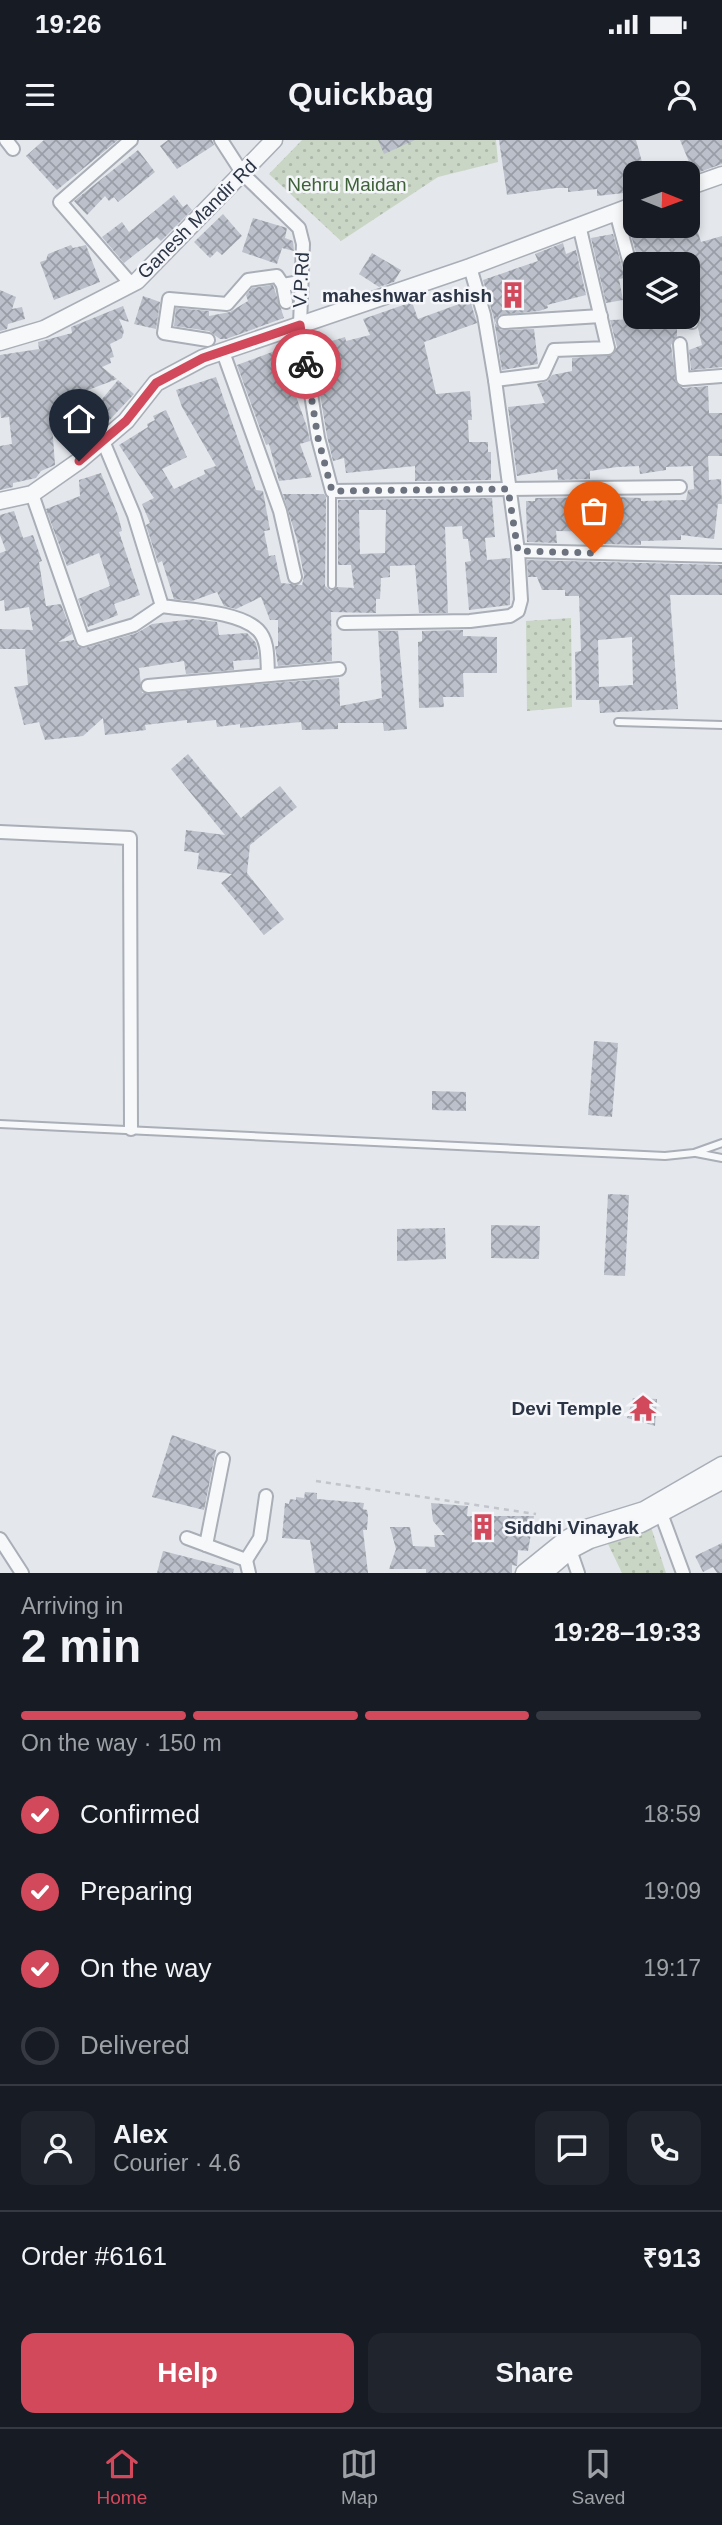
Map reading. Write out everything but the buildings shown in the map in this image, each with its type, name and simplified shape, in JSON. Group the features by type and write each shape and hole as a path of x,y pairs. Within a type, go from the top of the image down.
{"street":[{"path":"131,140 60,202 131,284"},
{"name":"V.P.Rd","path":"221,140 243,174 299,228 303,244 300,325"},
{"name":"Ganesh Mandir Rd","path":"0,342 44,328 131,284 274,140"},
{"path":"700,183 722,175"},
{"name":"V.P.Rd","path":"0,501 32,494 126,421 156,383 213,345 300,325 470,267 623,209"},
{"path":"616,212 627,252"},
{"path":"495,380 543,374 554,350 608,348 579,225"},
{"path":"344,623 470,621 510,616 518,611 521,600 518,551 495,380 484,315 470,267"},
{"path":"286,302 279,276 248,280 234,299 217,305 169,299 164,333 213,345 280,511 295,578"},
{"path":"282,285 300,282"},
{"path":"504,322 601,316"},
{"path":"300,325 318,438 332,491 680,487"},
{"path":"680,344 683,379 722,376"},
{"path":"103,441 134,514 162,606"},
{"path":"32,494 83,640 134,625 162,606 213,611 258,630 266,643 268,673"},
{"path":"518,551 722,556"},
{"path":"148,686 268,673 339,669"},
{"path":"0,832 130,838 131,1129"},
{"path":"206,1545 223,1459"},
{"path":"524,1573 569,1544 626,1530 721,1471"},
{"path":"187,1538 247,1567 260,1538 266,1496"},
{"path":"659,1508 683,1573"},
{"path":"0,1539 22,1573"},
{"path":"544,1573 569,1544"},
{"path":"569,1544 578,1573"}],"lane":[{"path":"332,491 332,585"},
{"path":"618,722 722,725"},
{"path":"0,1124 665,1156 694,1153 722,1143"},
{"path":"694,1153 722,1158"}],"path":[{"path":"316,1481 536,1514"}],"green space":[{"name":"Nehru Maidan","path":"302,140 496,140 498,162 438,177 341,241 269,174"},
{"path":"571,618 572,707 527,711 526,621"},
{"path":"650,1524 666,1573 622,1573 608,1544"}],"way so far":[{"path":"306,364 318,438 332,491 508,489 518,551 594,553"}],"place":[{"name":"maheshwar ashish","path":"513,295"},
{"name":"Devi Temple","path":"643,1408"},
{"name":"Siddhi Vinayak","path":"483,1527"}],"route":[{"path":"79,461 126,421 156,383 203,358 252,344 300,325 306,364"}]}
